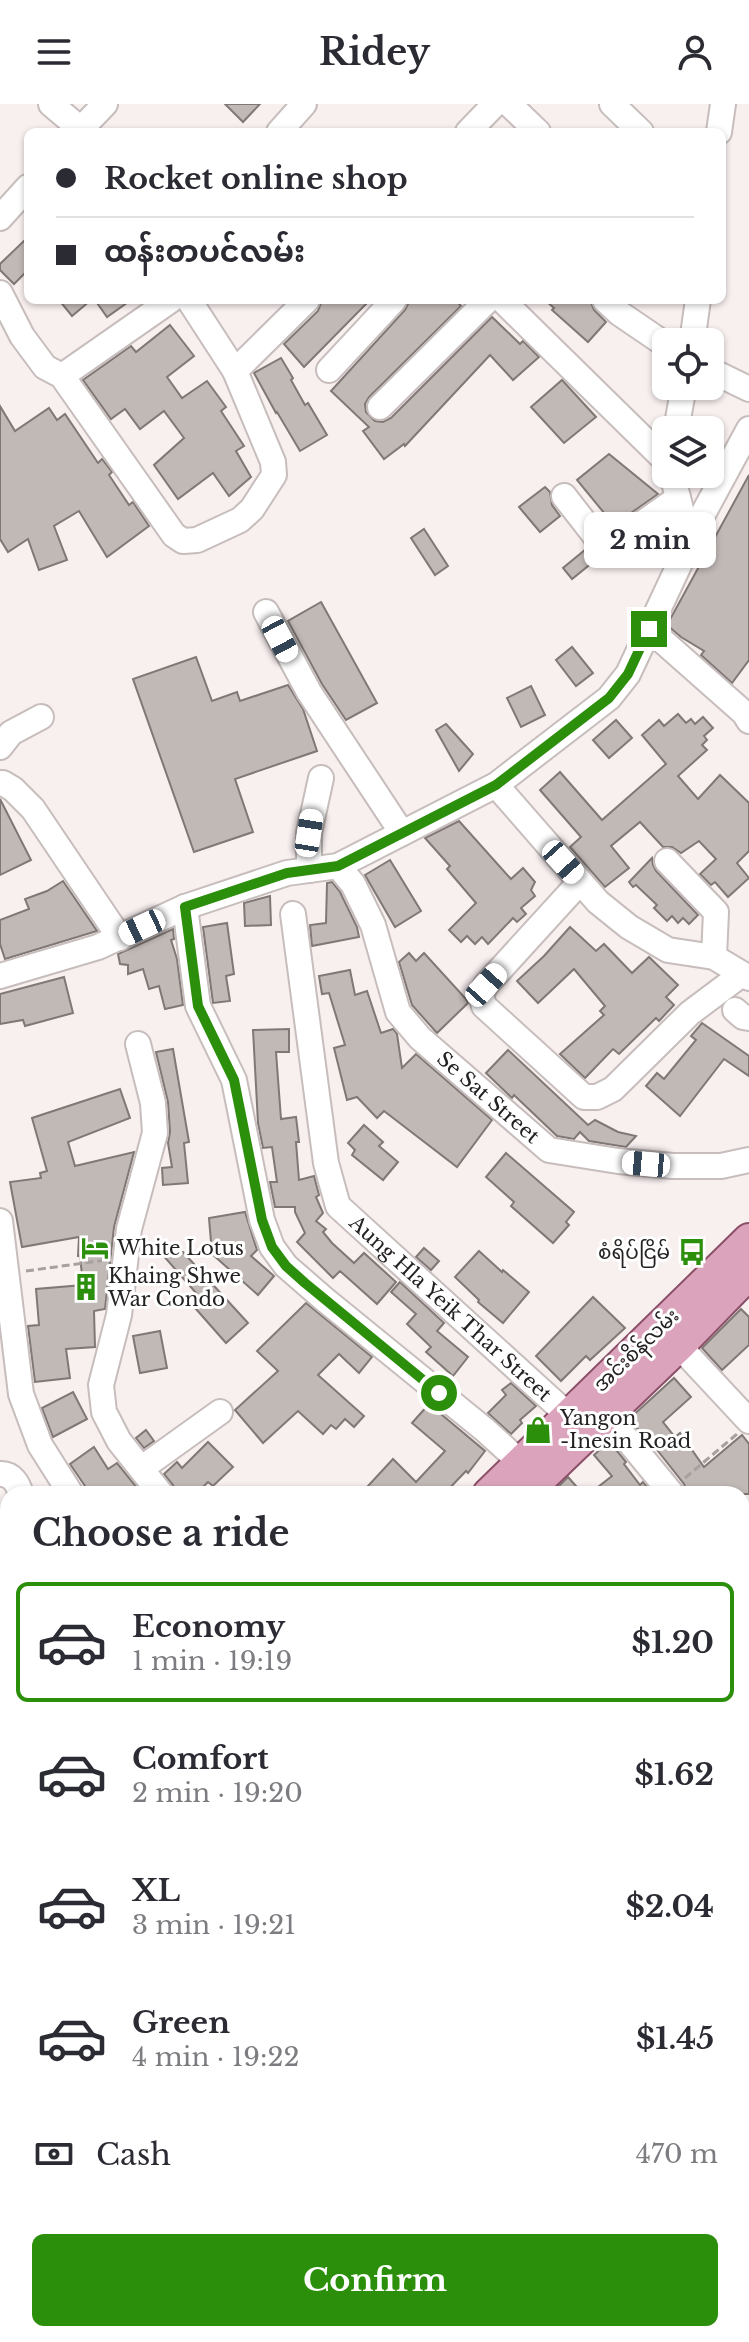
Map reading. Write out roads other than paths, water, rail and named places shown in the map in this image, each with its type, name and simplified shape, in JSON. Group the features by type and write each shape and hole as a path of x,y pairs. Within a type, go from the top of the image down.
{"main road":[{"name":"အင်းစိန်လမ်း","path":"530,1484 568,1415 749,1239"},
{"name":"အင်းစိန်လမ်း","path":"530,1484 679,1346 749,1274"}],"street":[{"path":"51,104 78,128"},
{"path":"84,128 105,104"},
{"path":"283,128 304,104"},
{"path":"472,128 495,104"},
{"path":"509,104 534,128"},
{"path":"612,104 637,128"},
{"path":"720,128 723,104"},
{"path":"0,218 24,191"},
{"path":"0,293 22,336 45,367 62,376 174,535 183,541 197,540 240,520 252,509 274,475 273,462 235,371 192,304"},
{"path":"62,376 165,304"},
{"path":"235,371 303,304"},
{"path":"329,370 390,304"},
{"path":"380,407 484,304"},
{"path":"506,304 652,447"},
{"path":"609,304 652,335"},
{"path":"694,328 697,304"},
{"path":"724,377 749,389"},
{"path":"0,976 98,947 185,907 287,873 338,866 496,785 609,698 628,674 703,514 749,429"},
{"path":"676,488 690,545"},
{"path":"564,496 600,542 606,545 613,544 678,498"},
{"path":"266,612 309,692 402,833"},
{"path":"649,629 747,712"},
{"path":"0,747 11,733 41,717"},
{"path":"309,870 309,833 321,778"},
{"path":"0,783 13,789 33,809 120,938"},
{"path":"496,785 598,902 629,927 668,950 714,957 747,969"},
{"path":"667,861 716,912 714,957"},
{"name":"Se Sat Street","path":"338,866 353,884 373,925 398,1012 420,1038 549,1150 673,1166 721,1166 749,1160"},
{"path":"580,882 486,985 481,995 484,1006 584,1097 597,1097 613,1089 690,1013 747,969"},
{"path":"185,907 198,1006 234,1080 262,1220 272,1247 286,1266 324,1299 485,1430 530,1484"},
{"name":"Aung Hla Yeik Thar Street","path":"293,914 326,1163 338,1206 568,1415"},
{"path":"138,1044 153,1103 155,1133 129,1229 119,1315 101,1385 104,1412 119,1441 155,1486"},
{"path":"1,1234 7,1274 7,1324 21,1394 40,1445 66,1486"},
{"path":"679,1346 743,1427"},
{"path":"142,1468 220,1412"},
{"path":"607,1415 666,1486"},
{"path":"0,1474 13,1478 17,1486"}],"place":[{"name":"White Lotus","path":"95,1248"},
{"name":"စံရိပ်ငြိမ်","path":"692,1252"},
{"name":"Khaing Shwe War Condo","path":"86,1287"},
{"name":"Yangon -Inesin Road","path":"538,1430"}]}
